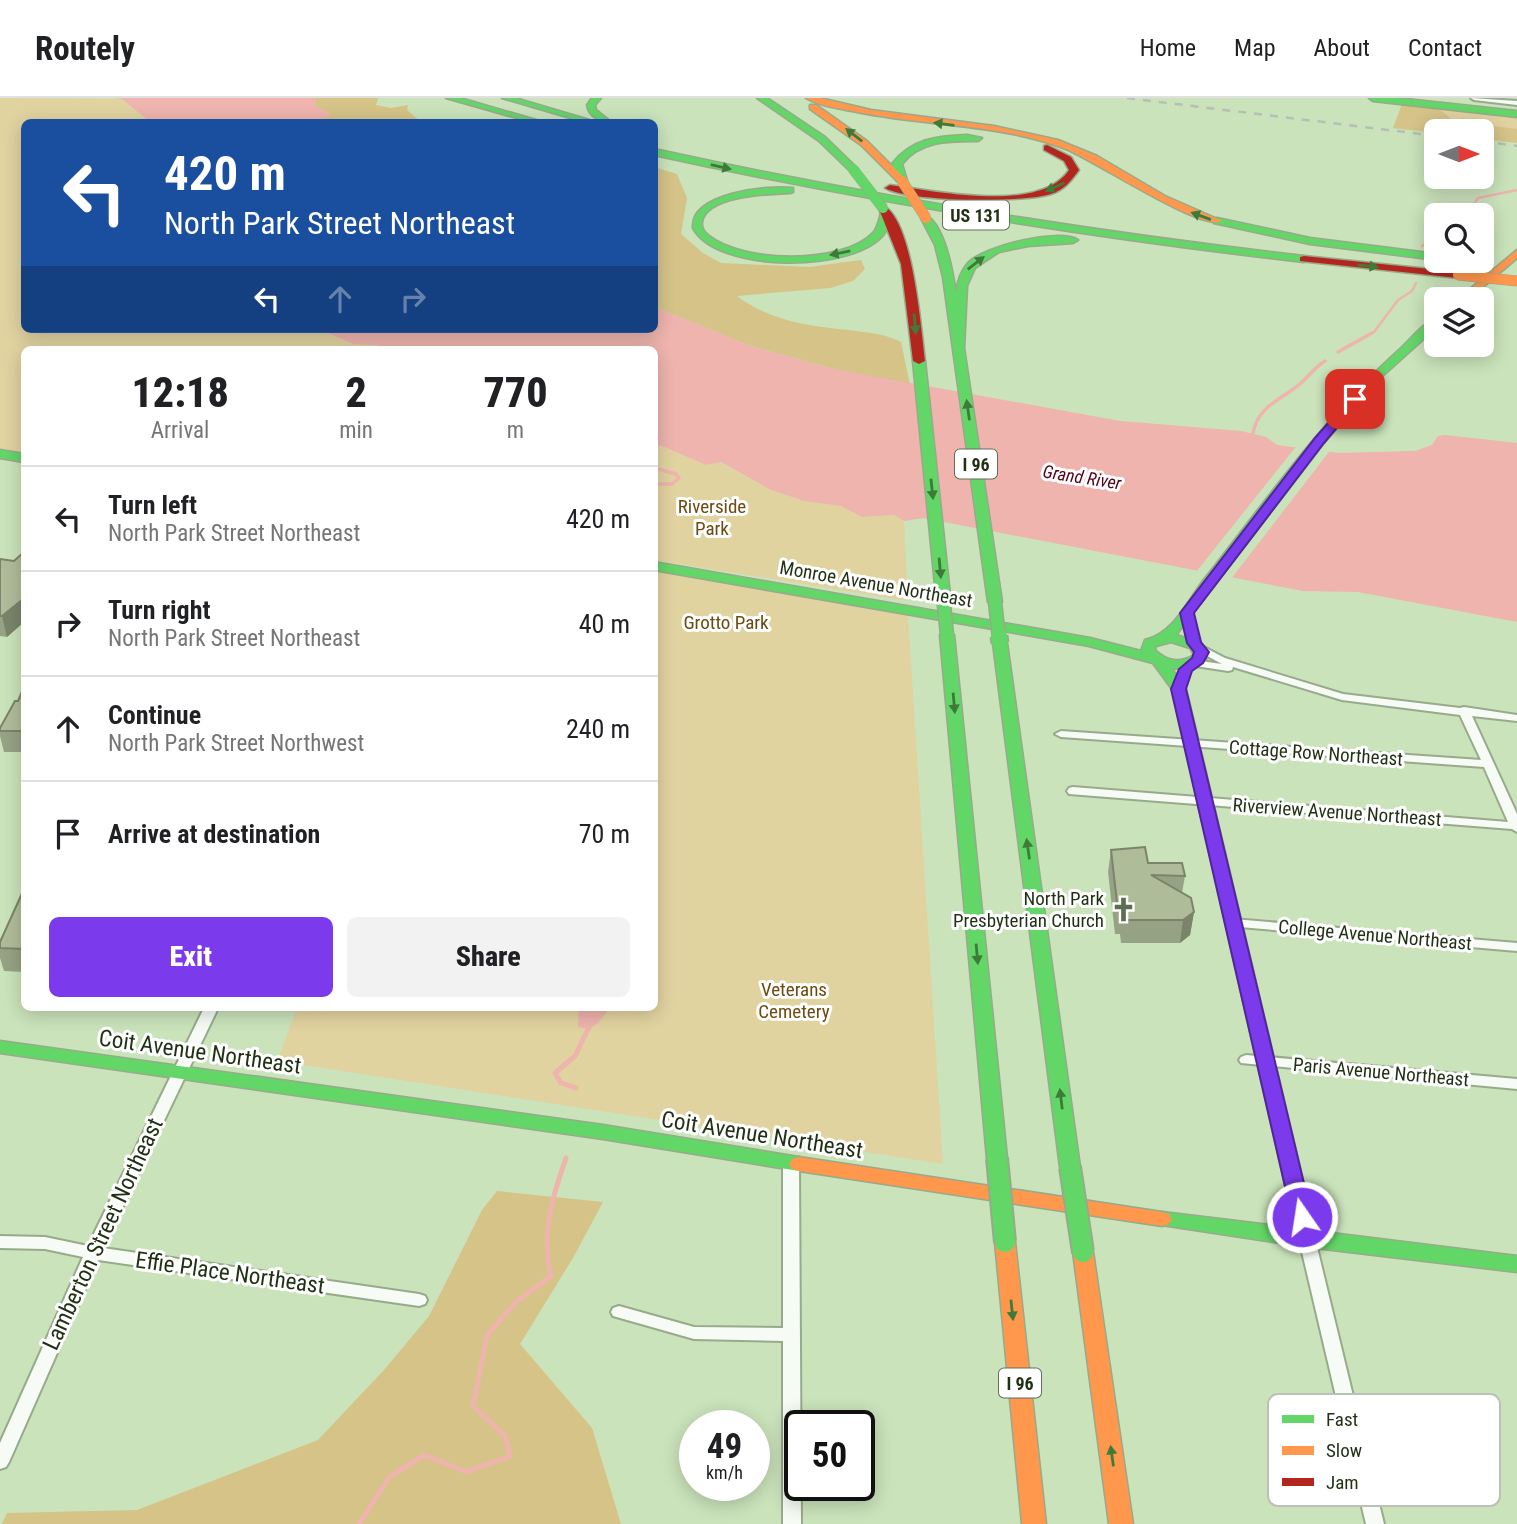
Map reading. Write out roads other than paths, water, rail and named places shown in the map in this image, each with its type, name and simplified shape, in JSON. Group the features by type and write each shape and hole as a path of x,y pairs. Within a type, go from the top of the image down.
{"main road":[{"path":"450,98 529,119"},
{"path":"506,98 581,119"},
{"path":"597,98 592,105 592,111 603,119"},
{"name":"I 96","path":"799,98 855,136 902,181 926,218 940,246 946,266 964,378 1121,1524"},
{"path":"810,98 870,115 1016,133 1058,143 1093,158 1163,200 1241,228 1297,239 1424,256"},
{"path":"1373,98 1517,114"},
{"name":"I 96","path":"762,99 822,139 853,169 897,230 909,268 1034,1524"},
{"path":"880,186 969,197 1017,197 1059,187 1068,181 1073,170 1070,162 1060,154 1032,144 992,138 961,138 926,144 905,153 897,164 902,181"},
{"name":"US 131","path":"658,139 880,186 1146,227 1424,257"},
{"name":"US 131","path":"658,153 861,196 1054,228 1300,259 1424,263"},
{"path":"861,196 796,190 744,194 724,199 702,212 697,222 698,232 710,242 727,250 754,256 788,259 816,257 863,246 880,234 886,225 884,211"},
{"path":"958,349 963,332 965,273 979,259 1009,247 1046,241 1082,240 1300,259"},
{"path":"1477,287 1517,254"},
{"name":"US 131","path":"1494,266 1517,267"},
{"name":"US 131","path":"1492,273 1517,281"},
{"path":"1307,1239 1179,689 1148,651 1158,639 1177,628 1208,583 1319,441 1376,375 1424,333"},
{"path":"0,454 21,458"},
{"name":"Monroe Avenue Northeast","path":"658,567 1090,642 1157,660 1194,655"},
{"path":"1179,689 1194,655 1187,613"},
{"name":"Monroe Avenue Northeast","path":"1090,642 1180,638 1194,655"},
{"name":"Coit Avenue Northeast","path":"0,1047 603,1132 792,1164 1307,1239 1517,1264"}],"street":[{"path":"1474,98 1517,103"},
{"path":"1194,655 1342,697 1517,718"},
{"path":"1464,710 1517,827"},
{"name":"Cottage Row Northeast","path":"1061,734 1487,764"},
{"name":"Riverview Avenue Northeast","path":"1073,791 1517,827"},
{"name":"College Avenue Northeast","path":"1233,923 1517,947"},
{"name":"Lamberton Street Northeast","path":"0,1462 93,1253 209,1011"},
{"name":"Paris Avenue Northeast","path":"1246,1060 1517,1084"},
{"path":"792,1164 792,1524"},
{"path":"1307,1239 1344,1394"},
{"name":"Effie Place Northeast","path":"0,1242 45,1243 93,1253 419,1300"},
{"path":"619,1312 694,1333 793,1335"},
{"path":"1371,1506 1375,1524"}],"water":[{"path":"115,98 315,98 316,107 332,114 322,119 146,119 122,99"},
{"name":"Grand River","path":"658,308 748,345 834,369 1120,421 1241,431 1266,437 1277,445 1339,453 1415,451 1432,445 1438,436 1445,435 1517,443 1517,622 1358,592 1303,591 923,518 904,521 894,515 862,517 841,506 804,501 771,490 721,462 706,465 658,445 658,346 353,344 328,333 658,333"},
{"path":"579,1011 608,1011 589,1029 578,1027"}],"waterway":[{"path":"1475,203 1478,198 1517,190"},
{"path":"1369,335 1398,300 1412,291 1416,283"},
{"path":"1338,352 1372,333"},
{"path":"1253,433 1265,409 1294,389 1325,361"},
{"path":"658,469 676,474 679,478 672,484 658,484"},
{"path":"576,1088 561,1083 555,1073 575,1056 590,1025"},
{"path":"359,1524 390,1476 425,1455 466,1472 510,1456 505,1436 473,1406 487,1335 516,1302 551,1276 548,1230 552,1202 566,1158"}],"railway":[{"path":"1127,98 1424,134"},
{"path":"1494,143 1517,146"}],"place":[{"name":"North Park Presbyterian Church","path":"1124,909"}],"park label":[{"name":"Riverside Park","path":"712,517"},
{"name":"Grotto Park","path":"726,622"},
{"name":"Veterans Cemetery","path":"794,1000"}]}
